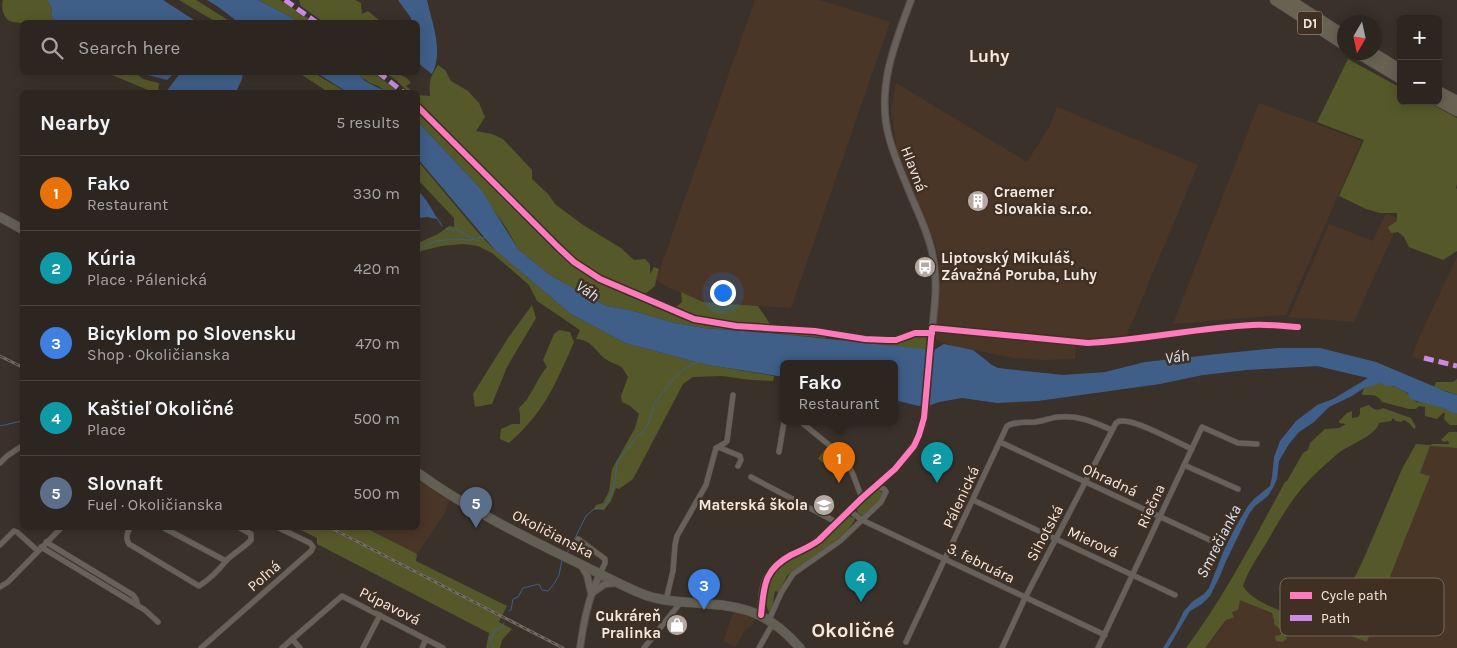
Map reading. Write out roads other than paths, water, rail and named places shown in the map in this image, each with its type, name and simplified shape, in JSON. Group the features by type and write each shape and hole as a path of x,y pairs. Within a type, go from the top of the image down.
{"highway":[{"name":"D1","path":"1276,0 1337,40"},
{"name":"D1","path":"1290,0 1337,30"},
{"path":"1382,58 1397,68"},
{"path":"1369,60 1397,77"},
{"path":"1442,93 1457,101"},
{"path":"1442,103 1457,111"}],"main road":[{"path":"0,217 20,228"},
{"name":"Okoličianska","path":"420,474 467,505 619,583 646,595 666,600 746,609 771,621 800,648"}],"street":[{"name":"Hlavná","path":"761,615 763,590 771,571 784,560 815,543 902,462 914,446 921,429 925,410 935,292 934,258 925,230 890,143 884,106 884,88 888,67 911,0"},
{"path":"666,600 673,571 677,536 706,485 716,448 727,441 733,396"},
{"name":"Pálenická","path":"906,642 1009,424 1057,417 1085,418 1112,430"},
{"path":"1112,430 1117,422 1126,421 1142,426 1192,449"},
{"path":"780,452 784,425"},
{"path":"804,425 846,458 862,498"},
{"name":"Riečna","path":"1098,648 1202,428 1238,442 1257,444"},
{"name":"Sihotská","path":"1002,648 1025,598 1112,430"},
{"name":"Ohradná","path":"1000,442 1210,540"},
{"path":"0,463 20,447"},
{"path":"718,447 740,456 741,460 738,466"},
{"path":"1184,465 1238,489"},
{"path":"751,477 836,522"},
{"path":"759,648 781,593 792,574 840,541 881,502 886,496 886,492 884,489 876,486"},
{"name":"Mierová","path":"973,500 1175,595"},
{"name":"3. februára","path":"849,510 862,520 1104,635"},
{"path":"0,587 7,583 59,530"},
{"path":"129,530 126,535 129,544 199,586 252,538 251,533 244,530"},
{"path":"168,530 226,561"},
{"name":"Poľná","path":"201,648 311,551 313,547 310,543 283,530"},
{"path":"0,545 14,531 17,532 39,549 138,606 158,622"},
{"name":"Okoličianska","path":"578,539 606,560 600,574"},
{"path":"46,542 133,595 138,606"},
{"path":"581,564 587,575 591,594"},
{"path":"580,648 584,619 591,594 600,574"},
{"path":"591,594 605,584 619,583"},
{"name":"Púpavová","path":"282,648 342,596 443,648"},
{"path":"644,648 682,602"},
{"path":"363,648 380,615"},
{"path":"292,639 300,648"},
{"path":"422,648 426,639"}],"water":[{"path":"47,0 163,0 194,20 55,20 51,16 52,8"},
{"path":"207,0 258,0 296,20 235,20"},
{"path":"398,0 427,0 437,47 437,56 432,74 420,65 420,20 411,20"},
{"path":"148,75 172,75 167,80"},
{"path":"179,75 243,75 237,90 168,90"},
{"path":"320,75 360,75 367,82 382,90 344,90"},
{"path":"420,124 480,188 518,249 550,275 606,306 704,328 934,350 944,344 973,350 998,368 1063,375 1105,372 1145,362 1227,353 1278,348 1320,348 1376,362 1457,395 1457,413 1414,400 1409,398 1408,393 1394,386 1386,386 1381,383 1364,388 1329,407 1314,422 1299,432 1289,444 1279,461 1277,479 1274,486 1268,496 1255,506 1249,514 1210,596 1202,604 1190,611 1168,648 1163,648 1184,611 1209,588 1224,550 1248,506 1270,486 1274,457 1280,441 1296,421 1317,405 1333,399 1368,378 1317,366 1247,370 1203,375 1160,384 1038,401 997,403 962,398 919,406 898,401 898,360 780,360 780,376 708,365 625,343 571,314 495,250 420,161"},
{"path":"420,193 437,218 420,218"}],"waterway":[{"path":"437,218 442,226"},
{"path":"446,229 456,229 474,239"},
{"path":"420,248 436,241 470,240 481,237 487,239"},
{"path":"567,553 586,516 594,509 603,508 609,499 617,461 646,428 659,397 678,374 698,362"},
{"path":"0,426 20,421"},
{"path":"509,611 511,610 513,599 518,597 523,588 539,584 542,590 548,591 559,575 562,560"},
{"path":"494,648 490,643 494,630 501,628 504,623"}],"railway":[{"path":"0,356 20,366"},
{"path":"335,530 563,648"}],"place":[{"name":"Craemer Slovakia s.r.o.","path":"978,201"},
{"name":"Liptovský Mikuláš, Závažná Poruba, Luhy","path":"925,267"},
{"name":"Fako","path":"839,483"},
{"name":"Kúria","path":"937,483"},
{"name":"Materská škola","path":"824,505"},
{"name":"Slovnaft","path":"476,528"},
{"name":"Kaštieľ Okoličné","path":"861,602"},
{"name":"Bicyklom po Slovensku","path":"704,610"},
{"name":"Cukráreň Pralinka","path":"677,625"}],"district":[{"name":"Luhy","path":"989,56"},
{"name":"Okoličné","path":"853,630"}],"water label":[{"name":"Váh","path":"588,290"},
{"name":"Váh","path":"1177,356"},
{"name":"Smrečianka","path":"1218,541"}]}
